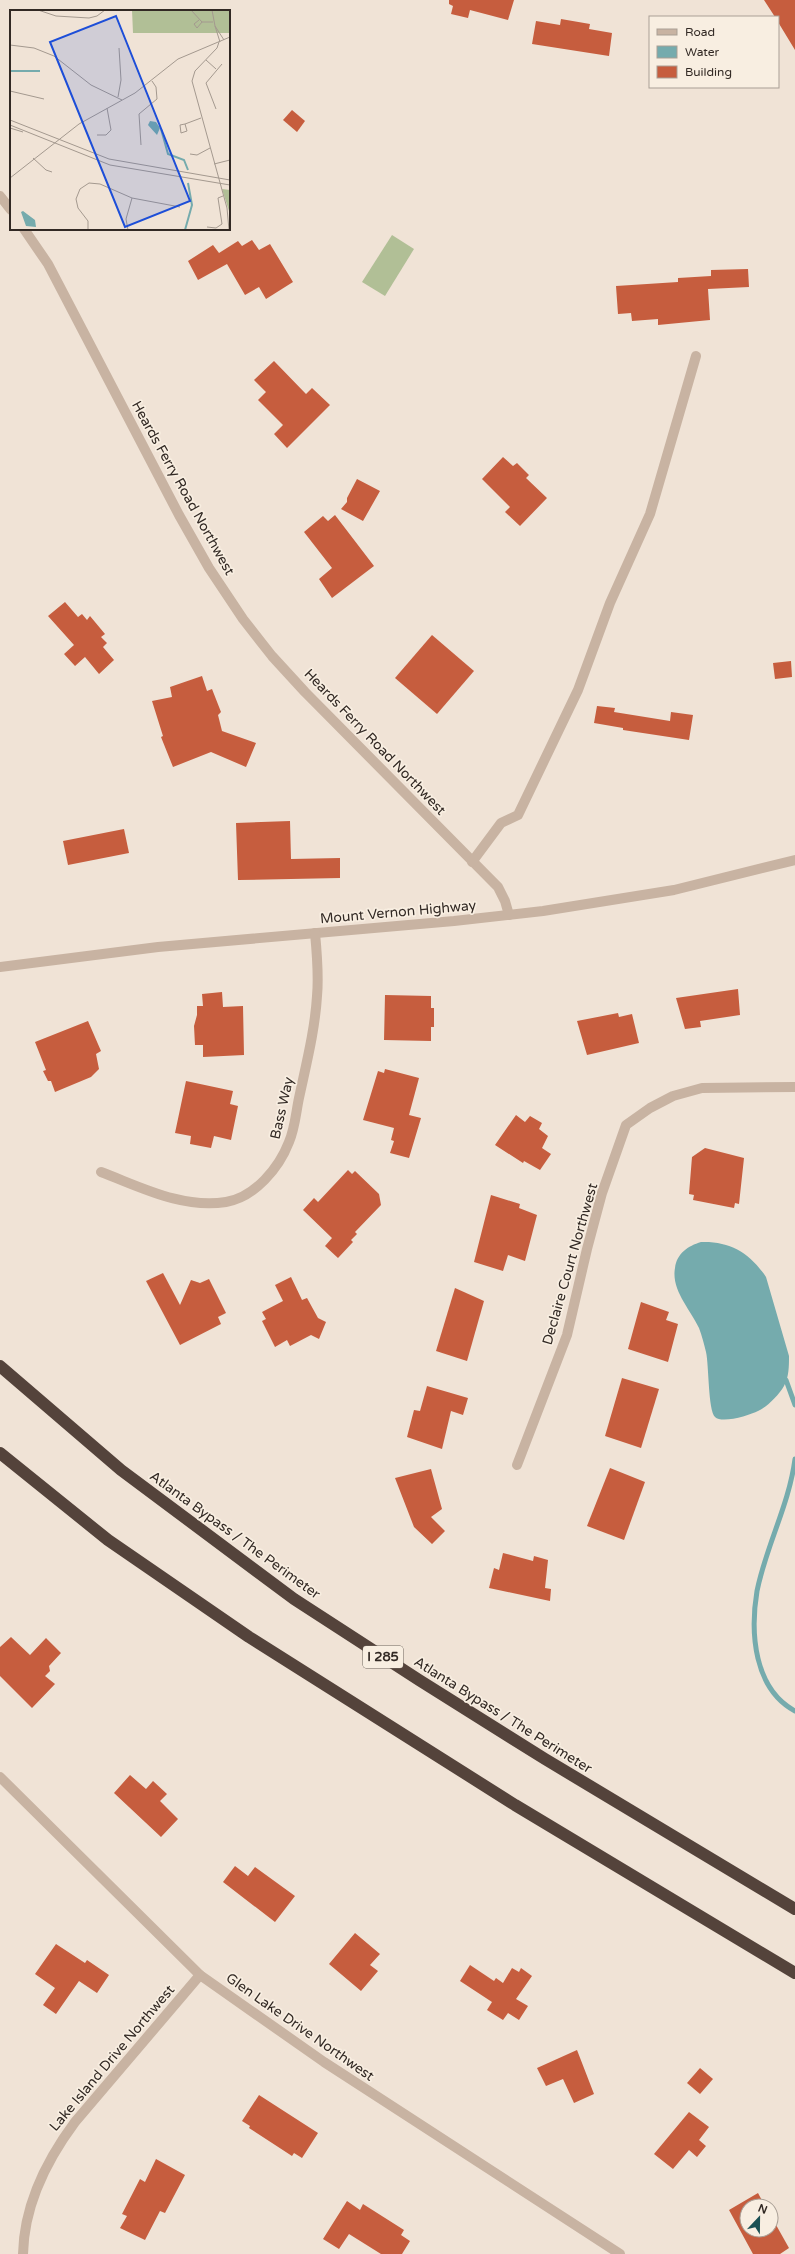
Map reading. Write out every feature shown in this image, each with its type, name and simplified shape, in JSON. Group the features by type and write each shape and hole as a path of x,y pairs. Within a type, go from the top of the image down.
{"highway":[{"name":"Atlanta Bypass / The Perimeter","path":"0,1366 121,1470 294,1599 545,1759 795,1909"},
{"path":"0,1453 108,1540 249,1637 515,1805 795,1973"}],"street":[{"path":"0,196 10,209"},
{"name":"Heards Ferry Road Northwest","path":"25,230 48,264 178,516 209,568 243,619 272,656 305,692 498,887 505,900 509,915"},
{"path":"472,862 501,823 518,815 578,690 610,603 650,514 696,356"},
{"name":"Mount Vernon Highway","path":"0,967 158,947 509,915 674,890 795,860"},
{"name":"Bass Way","path":"101,1172 194,1204 228,1202 256,1188 266,1179 276,1166 290,1140 305,1069 317,997 318,972 315,933"},
{"name":"Declaire Court Northwest","path":"517,1465 567,1334 586,1249 602,1193 626,1125 650,1108 673,1096 702,1088 795,1087"},
{"name":"Glen Lake Drive Northwest","path":"0,1777 200,1975 324,2062 620,2254"},
{"name":"Lake Island Drive Northwest","path":"23,2254 27,2221 34,2195 58,2144 200,1975"}],"green space":[{"path":"392,235 414,249 385,296 362,282"}],"water":[{"path":"701,1242 711,1242 730,1246 746,1255 760,1269 766,1277 789,1356 789,1368 784,1386 769,1404 749,1415 724,1420 715,1417 711,1406 707,1358 703,1340 699,1328 678,1292 675,1268 678,1258 688,1248"}],"building":[{"path":"449,0 514,0 508,20 470,10 468,18 451,14 453,6 449,4"},
{"path":"764,0 795,0 795,50 779,24 779,16 774,16"},
{"path":"561,19 590,24 589,29 612,33 609,56 532,44 536,21 560,25"},
{"path":"292,110 305,121 297,132 283,120"},
{"path":"252,240 259,250 270,244 293,282 266,299 259,287 245,295 227,264 198,280 188,261 213,245 219,253 238,241 242,246"},
{"path":"748,269 749,287 708,289 710,320 658,325 658,319 632,321 631,313 618,314 616,286 678,282 678,278 711,276 711,270"},
{"path":"274,361 306,394 312,388 330,405 287,448 274,434 283,425 258,400 266,392 254,380"},
{"path":"503,457 513,466 517,463 529,475 526,478 547,498 520,526 505,512 510,507 482,479"},
{"path":"357,479 380,491 363,521 341,509 347,502 347,498"},
{"path":"335,515 374,566 332,598 319,579 332,568 304,532 323,516 328,521"},
{"path":"65,602 78,617 82,614 87,620 90,616 105,634 101,637 107,643 103,647 114,660 99,674 85,657 75,666 64,654 74,645 48,616"},
{"path":"432,635 474,671 437,714 395,678"},
{"path":"791,661 792,677 775,679 773,663"},
{"path":"202,676 207,691 212,689 221,712 218,715 222,731 256,743 246,767 211,752 173,767 161,737 163,736 152,701 172,697 170,687"},
{"path":"597,706 615,708 614,712 670,721 671,712 693,715 689,740 623,730 623,728 594,723"},
{"path":"290,821 291,859 340,858 340,878 238,880 236,823"},
{"path":"124,829 129,853 68,865 63,841"},
{"path":"738,989 740,1015 700,1021 701,1027 685,1029 676,998"},
{"path":"222,992 223,1007 243,1006 244,1055 203,1057 203,1045 195,1045 194,1026 197,1015 197,1006 203,1006 202,994"},
{"path":"385,995 431,996 431,1008 434,1008 434,1027 431,1027 431,1041 384,1040"},
{"path":"618,1013 619,1017 632,1014 639,1043 587,1055 577,1021"},
{"path":"88,1021 101,1051 96,1054 99,1069 91,1077 55,1092 51,1081 48,1081 43,1071 46,1070 35,1042"},
{"path":"385,1069 419,1078 409,1115 421,1118 409,1158 390,1153 394,1141 391,1140 394,1128 363,1120 378,1071 384,1073"},
{"path":"186,1081 233,1091 230,1104 238,1106 231,1140 214,1136 211,1148 190,1144 191,1136 175,1133"},
{"path":"516,1115 525,1122 530,1116 542,1123 539,1129 548,1136 542,1148 551,1154 540,1170 524,1161 523,1163 495,1145"},
{"path":"705,1148 744,1158 739,1204 735,1203 734,1208 693,1200 694,1195 689,1194 692,1157"},
{"path":"348,1170 352,1174 355,1171 379,1194 381,1205 355,1232 357,1234 351,1240 353,1242 338,1258 325,1246 332,1238 303,1210 314,1198 318,1202"},
{"path":"491,1195 520,1204 519,1208 537,1215 525,1261 508,1255 503,1271 474,1262"},
{"path":"163,1273 180,1305 191,1280 200,1283 209,1279 226,1313 218,1317 221,1324 180,1345 146,1281"},
{"path":"291,1277 302,1300 307,1298 318,1318 326,1322 319,1339 311,1335 290,1346 287,1340 275,1347 262,1321 266,1319 262,1312 283,1301 275,1285"},
{"path":"455,1288 484,1301 467,1361 436,1351"},
{"path":"641,1302 669,1312 666,1320 678,1324 668,1362 628,1349"},
{"path":"622,1378 659,1389 641,1448 605,1436"},
{"path":"427,1386 468,1398 463,1415 451,1411 442,1449 407,1437 414,1410 420,1411"},
{"path":"610,1468 645,1482 624,1540 587,1526"},
{"path":"431,1469 442,1509 431,1517 445,1531 432,1544 414,1527 395,1478"},
{"path":"503,1553 533,1561 534,1556 548,1560 545,1588 551,1589 550,1601 489,1588 494,1568 499,1570"},
{"path":"11,1637 30,1655 46,1638 61,1653 49,1666 50,1671 45,1676 55,1684 32,1708 0,1676 0,1647"},
{"path":"130,1775 146,1789 153,1781 167,1794 160,1801 178,1819 161,1837 114,1793"},
{"path":"235,1866 248,1876 255,1867 295,1896 275,1922 223,1882"},
{"path":"355,1933 380,1954 370,1965 378,1971 361,1991 329,1964"},
{"path":"56,1944 85,1963 87,1960 109,1975 97,1993 79,1981 56,2014 43,2005 55,1988 35,1974"},
{"path":"470,1965 494,1981 496,1978 503,1983 512,1968 519,1972 521,1968 532,1976 516,1999 528,2006 519,2020 508,2013 503,2020 487,2010 492,2002 460,1981"},
{"path":"577,2050 594,2094 574,2103 563,2079 546,2086 537,2068"},
{"path":"700,2068 713,2079 700,2094 687,2083"},
{"path":"259,2095 318,2133 302,2158 294,2153 292,2156 249,2128 250,2126 242,2121"},
{"path":"689,2112 709,2127 699,2140 706,2146 697,2157 689,2150 673,2169 654,2154"},
{"path":"156,2159 185,2175 165,2213 160,2211 145,2240 120,2228 127,2216 122,2214 140,2179 145,2182"},
{"path":"758,2193 761,2198 749,2198"},
{"path":"347,2201 360,2210 363,2204 404,2230 401,2235 410,2241 402,2254 381,2254 349,2234 339,2249 323,2239"},
{"path":"739,2204 739,2228 729,2210"},
{"path":"779,2230 789,2248 780,2254 753,2254 744,2238 779,2238"}],"waterway":[{"path":"786,1380 795,1405"},
{"path":"795,1459 788,1493 761,1574 757,1591 754,1624 755,1642 763,1674 771,1689 781,1701 795,1711"}]}
